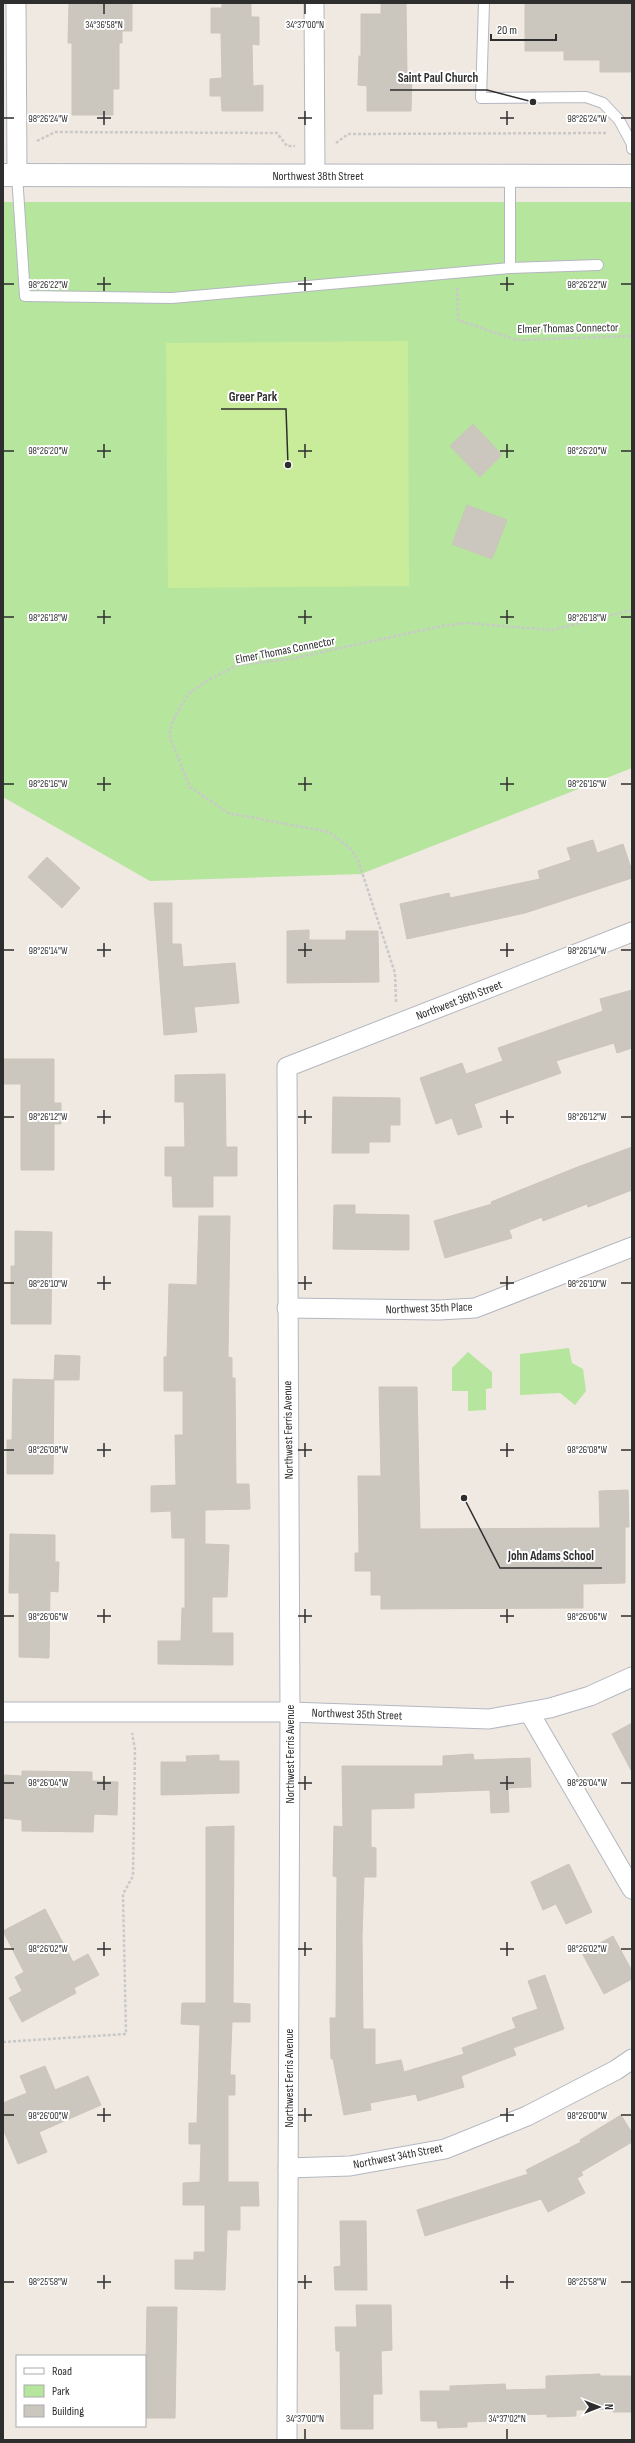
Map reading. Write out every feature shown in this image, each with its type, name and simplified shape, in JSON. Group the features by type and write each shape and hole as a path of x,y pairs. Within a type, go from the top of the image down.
{"main road":[{"name":"Northwest 38th Street","path":"10,175 632,176"}],"street":[{"path":"10,175 16,3"},
{"path":"314,3 315,176"},
{"name":"Northwest 36th Street","path":"286,1068 632,932"},
{"name":"Northwest Ferris Avenue","path":"286,1068 290,1712 287,2440"},
{"name":"Northwest 35th Place","path":"287,1308 439,1310 475,1308 632,1247"},
{"name":"Northwest 35th Street","path":"3,1712 290,1712 489,1718 550,1708 590,1696 632,1677"},
{"path":"529,1712 632,1889"},
{"name":"Northwest 34th Street","path":"288,2168 350,2166 444,2149 527,2116 616,2070 632,2060"}],"lane":[{"path":"484,3 481,98 586,97 603,103 619,120 632,144 632,149"},
{"path":"10,175 25,296 172,298 510,268 598,265"},
{"path":"510,176 510,268"}],"path":[{"name":"Elmer Thomas Connector","path":"456,273 458,320 517,340 632,336"},
{"name":"Elmer Thomas Connector","path":"397,1024 395,973 358,860 350,848 329,832 228,812 190,787 169,735 173,720 188,694 210,679 238,665 290,659 442,626 466,623 552,630 632,610"},
{"path":"3,2042 126,2034 123,1894 133,1876 135,1749 128,1712"}],"green space":[{"path":"3,202 632,202 632,768 361,874 150,881 3,797"},
{"path":"408,341 409,586 168,588 166,343"},
{"path":"569,1348 572,1363 583,1369 586,1391 575,1405 560,1393 520,1395 520,1354"},
{"path":"468,1352 492,1372 492,1388 486,1389 486,1410 468,1411 468,1391 452,1391 452,1368"}],"building":[{"path":"69,3 132,3 132,31 122,31 122,43 119,43 119,89 113,89 113,115 72,115 72,43 68,43"},
{"path":"222,3 251,3 251,17 259,17 259,45 252,44 253,86 263,85 263,111 222,111 221,96 210,96 210,79 222,78 221,33 211,33 211,8 222,8"},
{"path":"381,3 406,3 407,72 412,72 411,111 367,111 367,86 358,85 359,56 361,56 361,14 381,14"},
{"path":"525,3 632,3 632,72 600,72 600,60 564,60 564,51 525,51"},
{"path":"473,424 502,455 480,477 450,446"},
{"path":"467,505 507,520 492,559 452,544"},
{"path":"593,840 597,853 623,844 632,871 632,878 525,913 407,939 400,904 449,893 450,898 540,879 538,871 571,860 567,848"},
{"path":"47,857 80,888 62,908 28,877"},
{"path":"154,903 172,903 172,944 181,944 183,967 235,963 239,1003 194,1007 197,1032 164,1035"},
{"path":"309,930 309,940 346,940 346,931 378,931 379,982 287,983 287,931"},
{"path":"632,990 632,1048 617,1053 614,1043 556,1061 561,1073 474,1104 482,1127 458,1135 452,1118 436,1124 420,1078 462,1063 466,1074 503,1061 498,1048 603,1011 600,999"},
{"path":"3,1059 54,1059 54,1103 61,1103 61,1124 54,1124 54,1170 21,1170 21,1084 3,1084"},
{"path":"225,1074 226,1147 237,1147 237,1176 213,1176 213,1207 173,1207 172,1176 165,1176 165,1147 185,1147 184,1102 175,1102 175,1075"},
{"path":"333,1097 400,1098 400,1125 390,1125 390,1142 369,1142 369,1153 332,1153"},
{"path":"632,1147 632,1190 588,1207 587,1204 543,1221 542,1217 509,1230 512,1238 445,1258 434,1221 492,1204 491,1202"},
{"path":"334,1205 355,1205 355,1214 409,1215 409,1250 333,1249"},
{"path":"199,1216 230,1216 228,1357 232,1358 232,1378 235,1378 236,1484 249,1484 250,1509 205,1510 205,1544 229,1545 227,1597 212,1597 212,1633 233,1633 233,1665 158,1664 158,1641 181,1641 182,1608 185,1608 185,1538 172,1538 171,1511 151,1512 151,1486 176,1485 175,1435 183,1435 183,1391 164,1391 164,1357 167,1357 169,1284 197,1285"},
{"path":"15,1231 52,1232 51,1324 11,1324 11,1266 15,1266"},
{"path":"55,1355 80,1356 79,1380 54,1380"},
{"path":"13,1379 54,1380 53,1474 7,1474 7,1440 12,1440"},
{"path":"379,1387 417,1387 420,1529 600,1528 599,1491 628,1490 629,1527 625,1527 625,1583 583,1584 583,1608 381,1609 381,1595 371,1595 371,1571 355,1571 355,1553 359,1553 358,1476 381,1476"},
{"path":"10,1534 55,1535 55,1562 59,1562 58,1592 50,1591 49,1658 19,1657 19,1593 9,1593"},
{"path":"632,1723 632,1772 612,1734"},
{"path":"473,1754 474,1760 530,1758 531,1787 508,1788 509,1812 491,1813 490,1790 414,1793 414,1808 371,1809 371,1847 376,1848 376,1877 364,1877 362,1936 363,2029 375,2029 375,2065 401,2060 404,2072 464,2054 462,2048 516,2028 512,2018 538,2009 528,1981 545,1975 564,2029 513,2048 516,2055 461,2076 464,2087 418,2101 416,2094 370,2103 371,2110 344,2115 333,2059 331,2059 330,2018 336,2018 337,1877 333,1876 334,1826 343,1827 342,1766 443,1766 443,1756"},
{"path":"219,1755 219,1761 239,1761 239,1793 161,1795 161,1762 187,1762 186,1756"},
{"path":"22,1771 92,1772 92,1781 118,1782 117,1815 94,1814 93,1832 22,1831 22,1820 3,1818 3,1775 22,1776"},
{"path":"234,1826 233,2003 250,2004 250,2022 232,2022 230,2075 235,2075 235,2095 228,2095 228,2182 258,2182 259,2206 240,2206 240,2230 227,2230 225,2290 175,2289 175,2260 194,2260 194,2252 205,2252 205,2205 183,2205 183,2183 200,2182 201,2144 189,2144 189,2123 197,2123 200,2025 181,2024 182,2003 206,2003 206,1827"},
{"path":"569,1864 592,1912 566,1924 556,1904 543,1910 531,1882"},
{"path":"45,1909 73,1962 88,1954 99,1975 74,1988 76,1993 22,2022 9,1998 22,1991 15,1977 24,1972 3,1931"},
{"path":"613,1936 632,1971 632,1979 604,1994 582,1953"},
{"path":"45,2066 55,2090 88,2076 101,2105 39,2132 47,2152 18,2164 3,2129 3,2103 27,2093 20,2076"},
{"path":"621,2115 632,2133 632,2142 581,2172 583,2175 577,2178 585,2193 548,2212 541,2199 425,2236 417,2210 528,2174 526,2170 581,2142 580,2140"},
{"path":"340,2221 366,2221 367,2290 335,2290 334,2267 341,2266"},
{"path":"356,2305 391,2305 392,2350 381,2351 382,2394 373,2394 373,2429 341,2429 340,2351 336,2351 335,2327 357,2327"},
{"path":"147,2307 177,2307 175,2418 146,2418"},
{"path":"600,2374 600,2376 632,2376 632,2412 613,2412 613,2409 576,2410 576,2416 547,2417 547,2414 512,2415 513,2420 467,2422 467,2427 438,2428 437,2421 421,2421 420,2391 450,2391 450,2386 505,2384 506,2390 546,2389 546,2376"}],"place":[{"name":"Saint Paul Church","path":"533,102"},
{"name":"Greer Park","path":"288,465"},
{"name":"John Adams School","path":"464,1498"}]}
